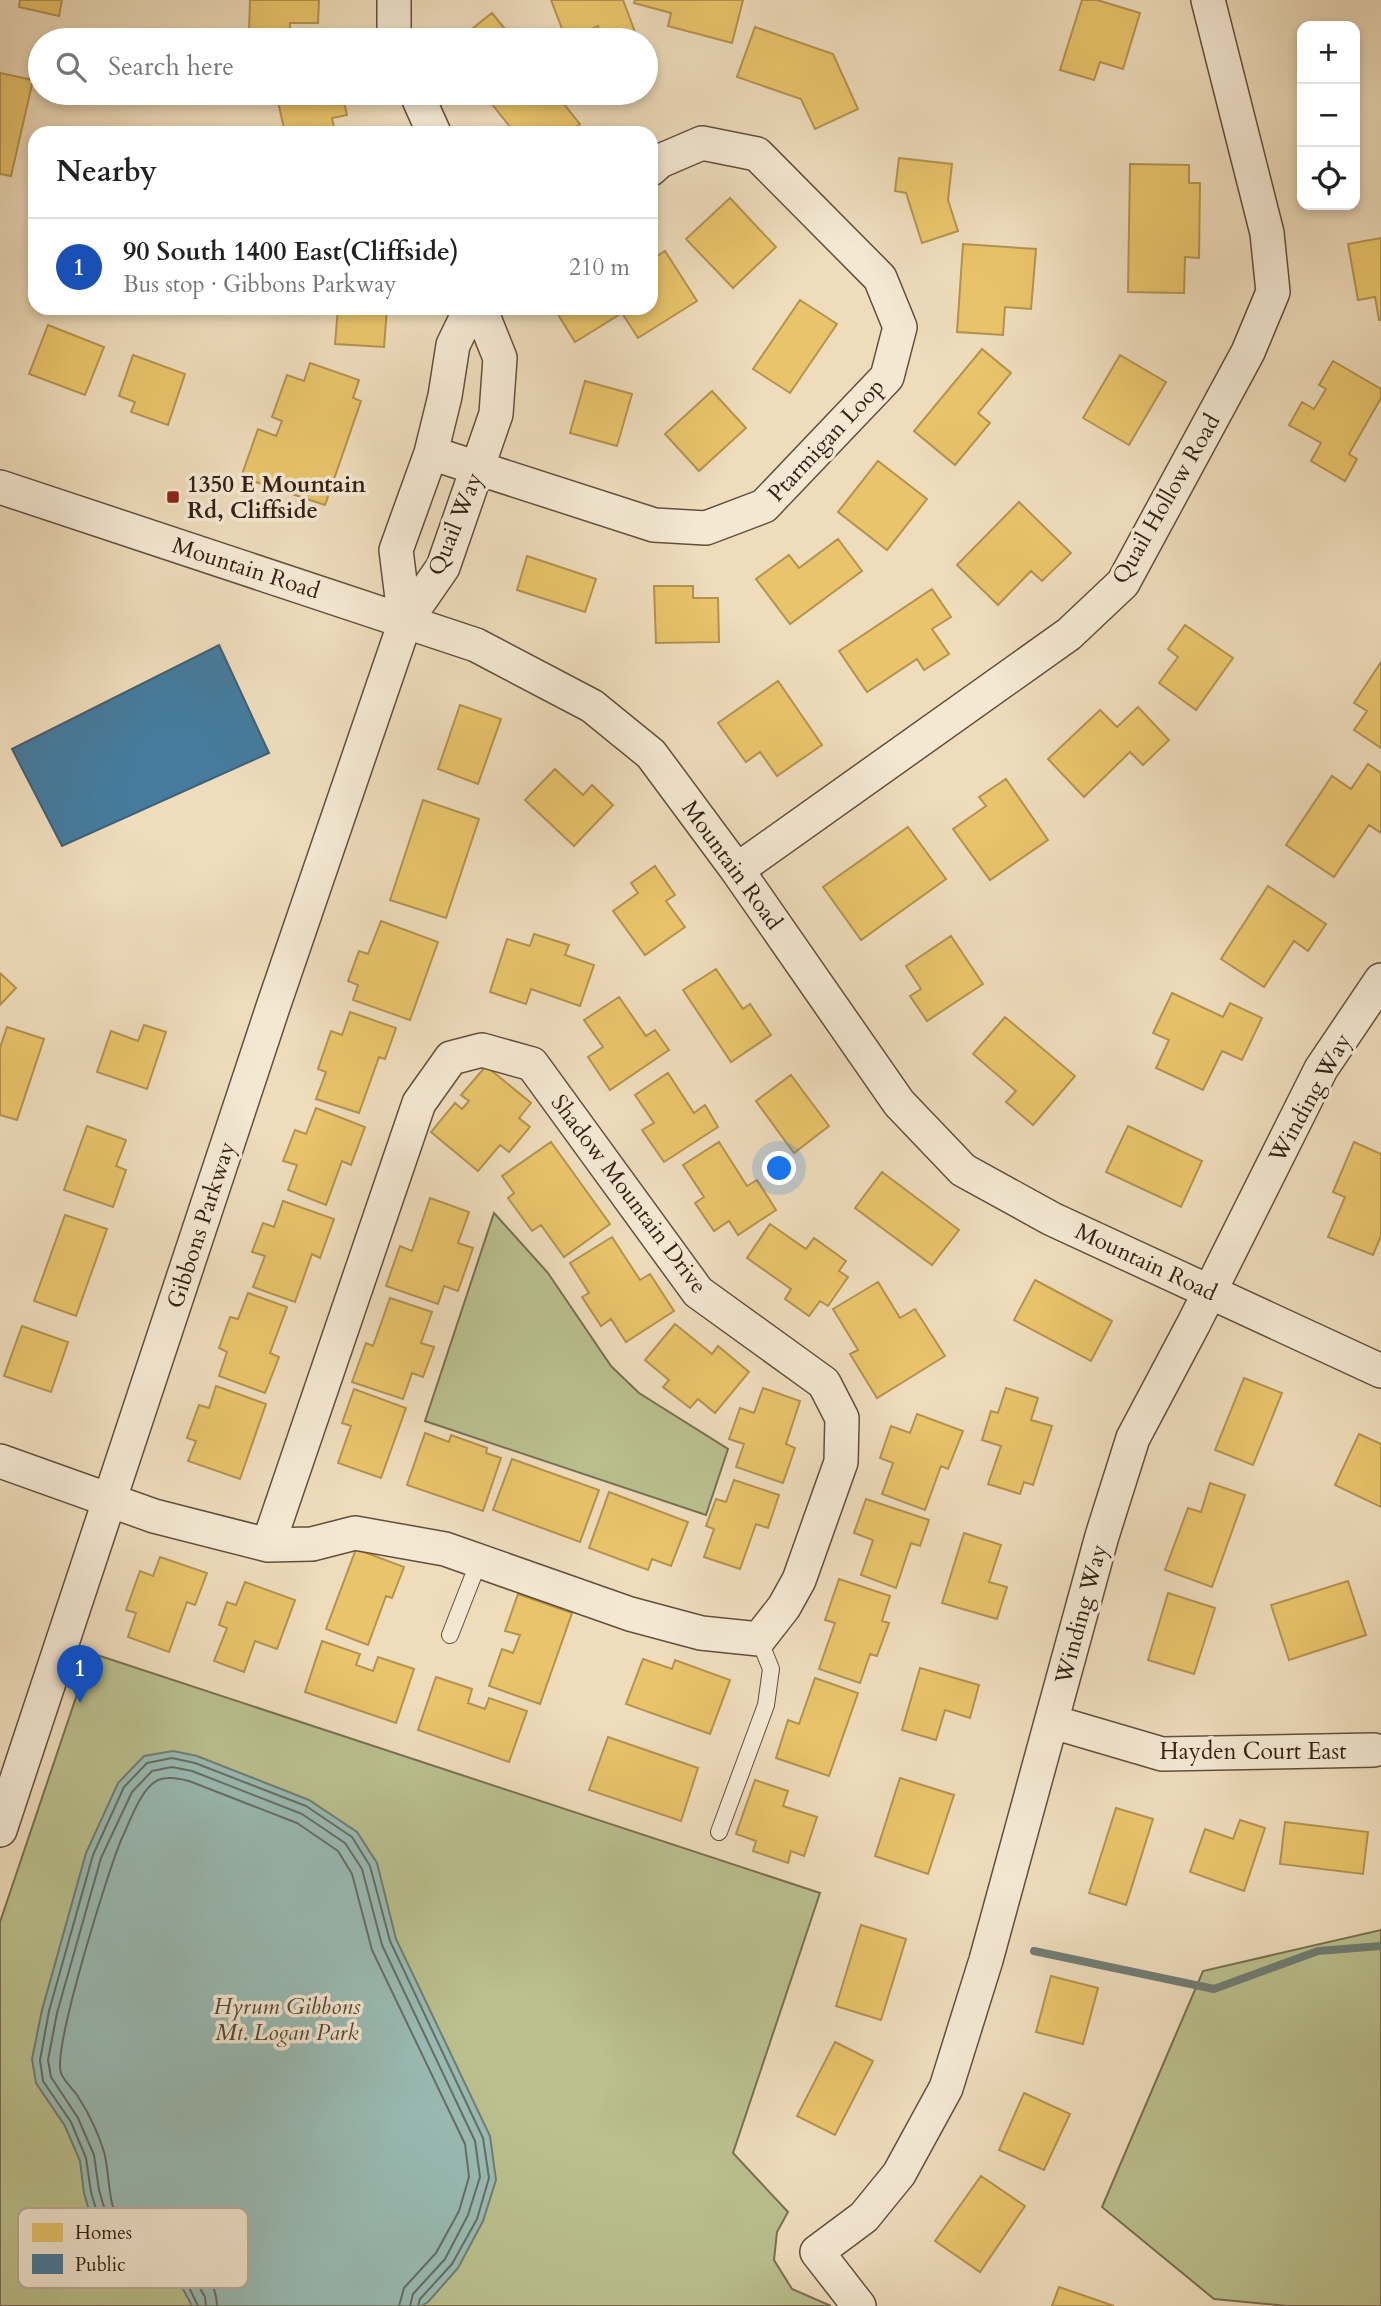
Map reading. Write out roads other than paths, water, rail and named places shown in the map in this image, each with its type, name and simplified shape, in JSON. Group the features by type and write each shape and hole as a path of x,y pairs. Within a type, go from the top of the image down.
{"street":[{"path":"394,0 394,28"},
{"name":"Quail Hollow Road","path":"737,870 1069,634 1123,583 1248,352 1273,292 1267,233 1208,0"},
{"path":"421,105 431,126"},
{"name":"Ptarmigan Loop","path":"431,453 654,525 706,528 765,506 887,377 900,327 880,278 757,154 702,143 658,163"},
{"name":"Quail Way","path":"405,622 396,550 431,453 445,396 453,345 468,315"},
{"name":"Quail Way","path":"405,622 443,566 496,414 500,358 483,315"},
{"name":"Mountain Road","path":"0,487 476,645 592,706 651,754 737,870 899,1102 963,1170 1052,1219 1381,1371"},
{"name":"Gibbons Parkway","path":"0,1829 269,1020 405,622"},
{"name":"Winding Way","path":"859,2306 817,2252 864,2217 899,2174 946,2088 986,1960 1102,1536 1133,1438 1321,1069 1381,980"},
{"name":"Shadow Mountain Drive","path":"268,1545 419,1103 451,1058 482,1050 532,1064 698,1292 824,1383 842,1418 841,1462 800,1580 760,1639"},
{"path":"0,1461 154,1516 268,1545 312,1544 355,1533 445,1549 630,1614 701,1633 760,1639"},
{"name":"Hayden Court East","path":"1053,1723 1162,1754 1374,1750"}],"lane":[{"path":"450,1635 478,1561"},
{"path":"719,1832 766,1705 771,1668 760,1639"}],"water":[{"path":"173,1751 197,1756 309,1800 357,1832 377,1863 396,1939 490,2136 496,2180 483,2221 458,2268 428,2302 421,2306 192,2306 182,2288 248,2288 248,2208 88,2208 80,2161 65,2126 36,2083 32,2059 42,2010 86,1853 118,1783 144,1756"}],"waterway":[{"path":"1034,1951 1214,1989 1318,1951 1381,1946"}],"place":[{"name":"1350 E Mountain Rd, Cliffside","path":"173,497"},
{"name":"90 South 1400 East(Cliffside)","path":"80,1703"}],"park label":[{"name":"Hyrum Gibbons Mt. Logan Park","path":"287,2019"}]}
